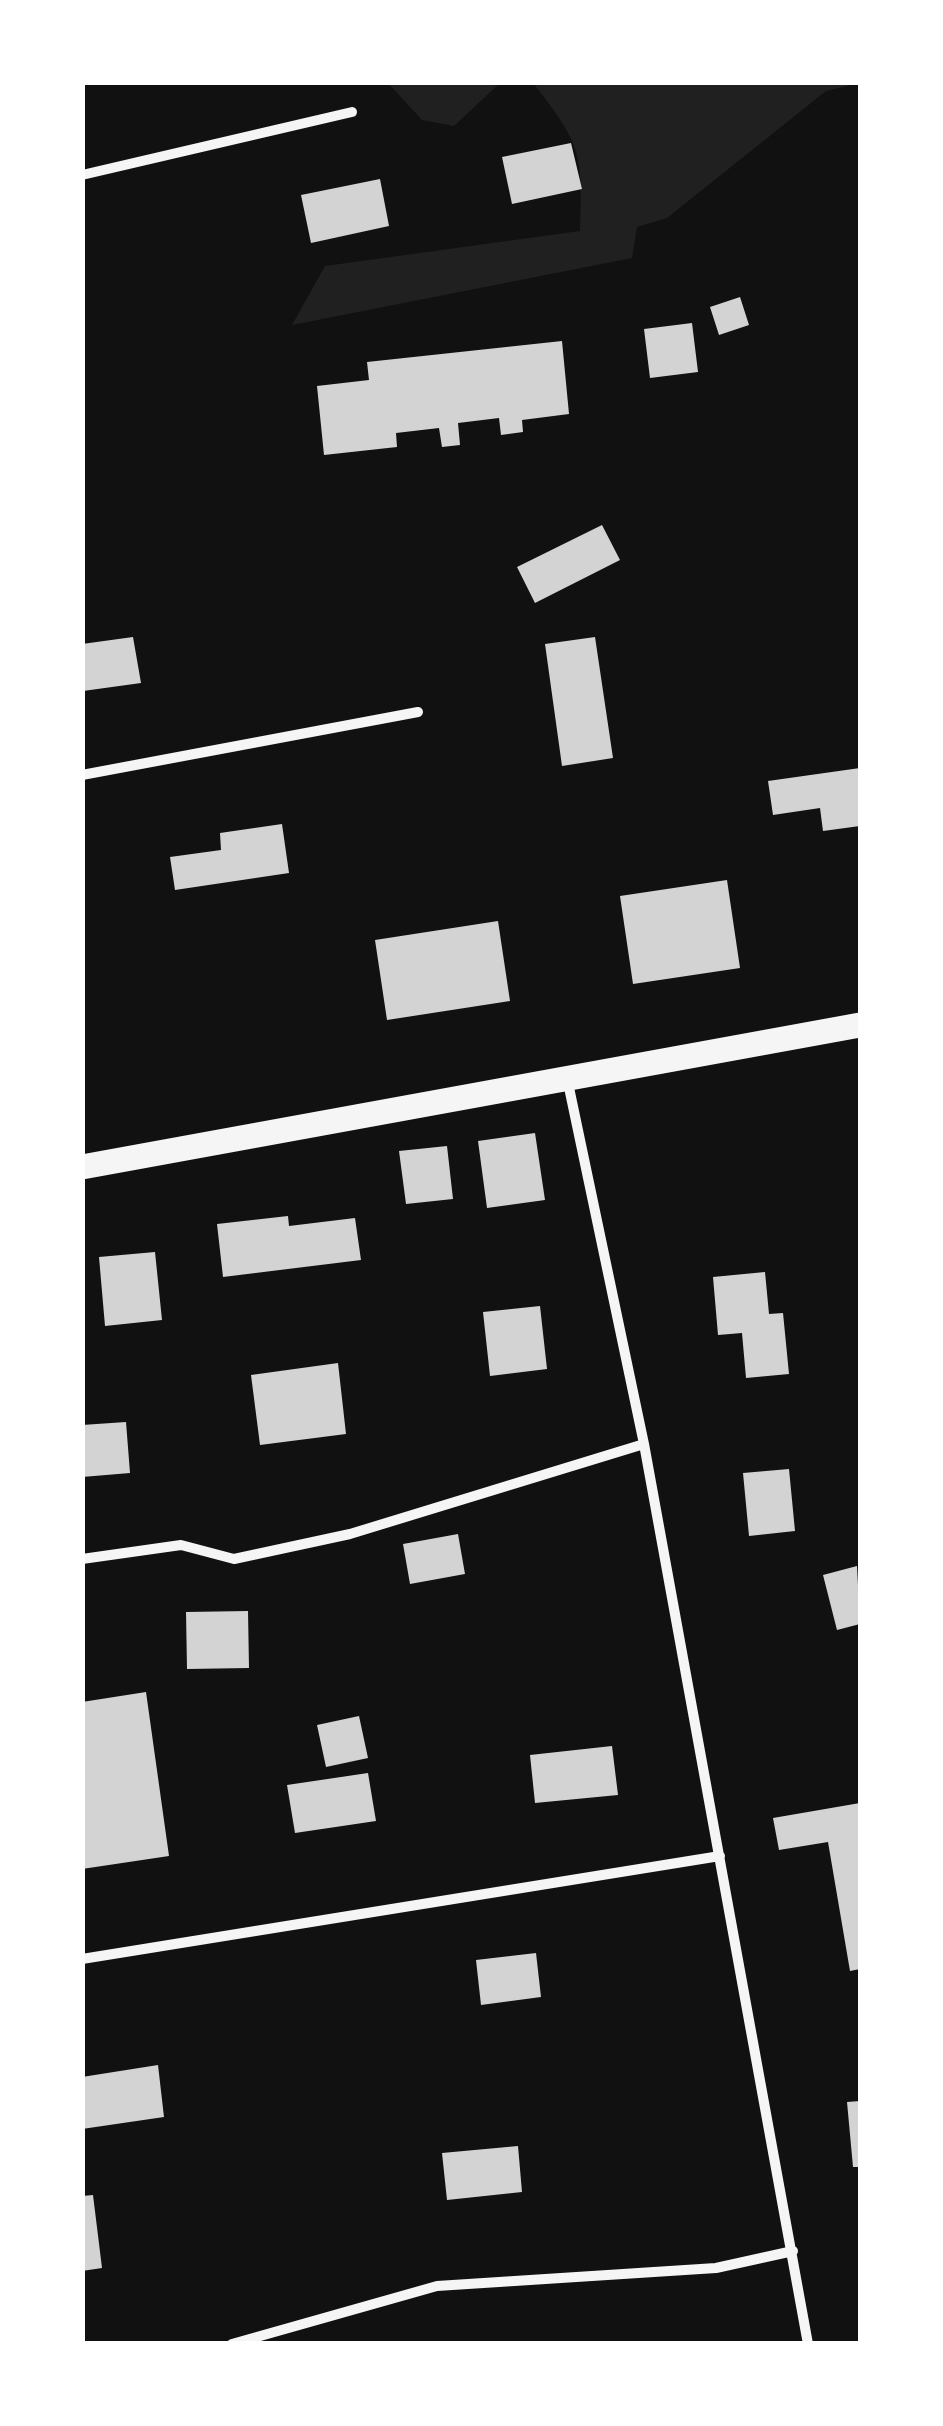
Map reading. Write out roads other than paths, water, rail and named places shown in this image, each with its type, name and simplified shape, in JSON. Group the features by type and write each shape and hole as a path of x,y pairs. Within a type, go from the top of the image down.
{"main road":[{"path":"82,1167 860,1024"}],"street":[{"path":"82,174 352,112"},
{"path":"82,775 418,712"},
{"path":"566,1077 644,1444 808,2344"},
{"path":"82,1559 181,1545 234,1558 350,1534 644,1444"},
{"path":"82,1959 720,1856"},
{"path":"232,2344 437,2286 716,2268 793,2251"}]}
